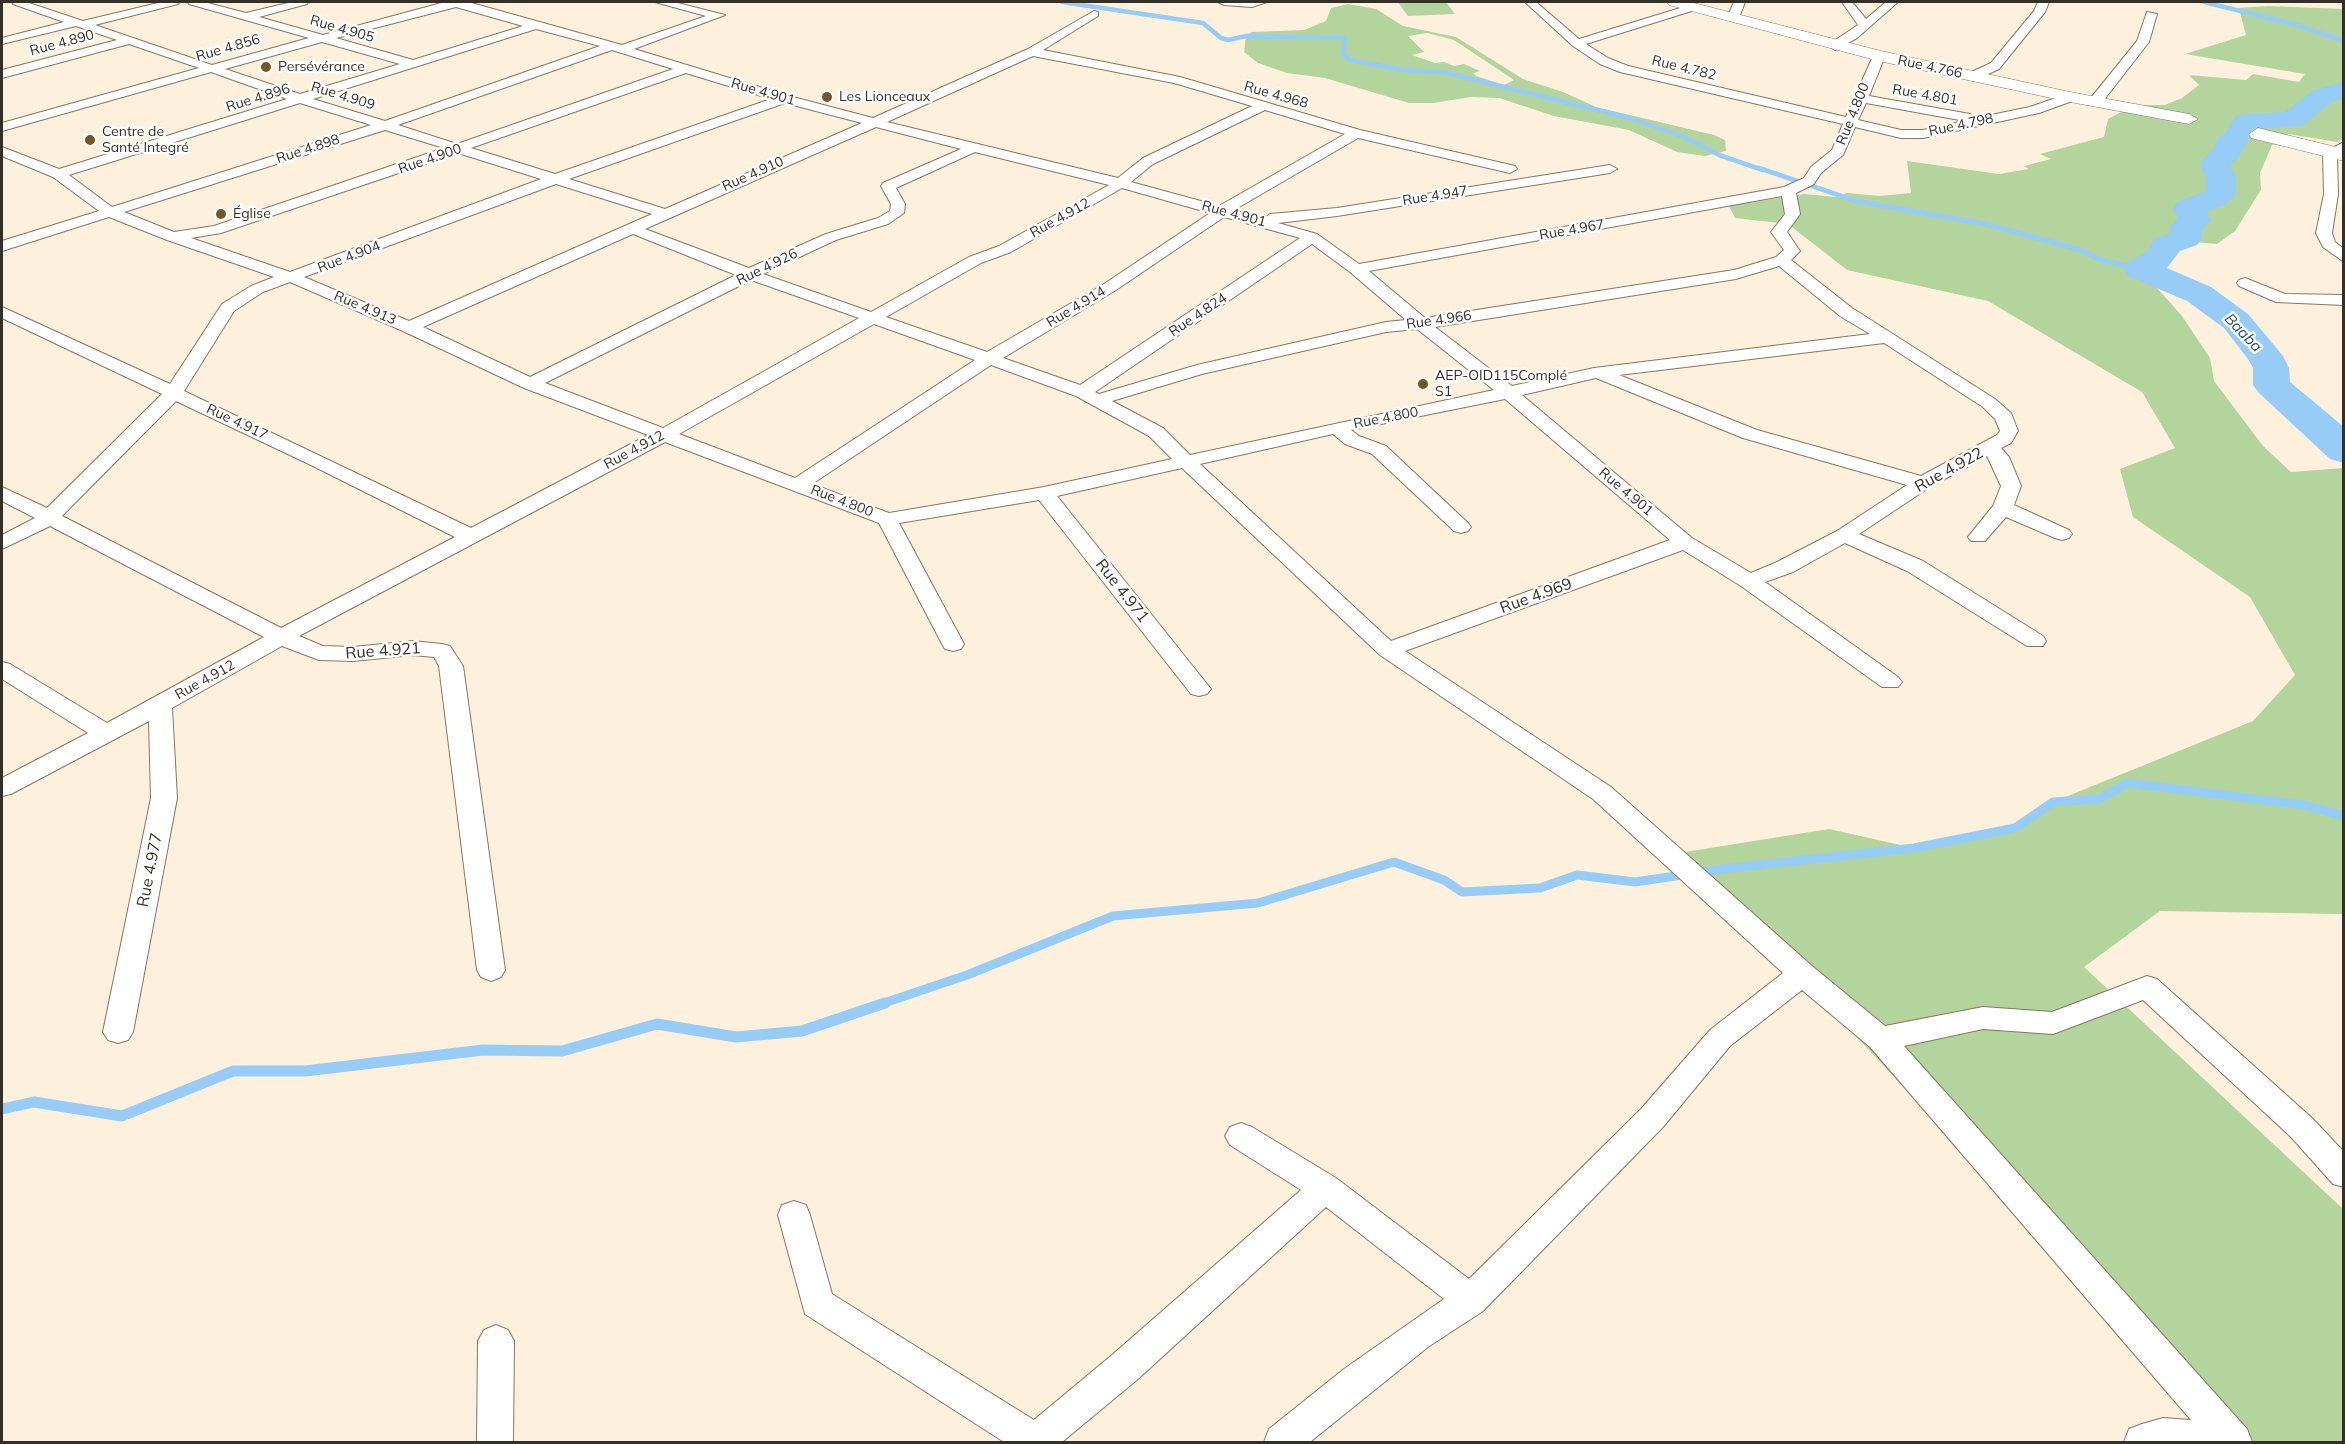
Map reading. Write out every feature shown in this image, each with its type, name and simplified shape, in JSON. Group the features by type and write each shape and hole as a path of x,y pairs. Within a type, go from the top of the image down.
{"street":[{"path":"2,42 174,2"},
{"name":"Rue 4.905","path":"193,2 414,64"},
{"path":"245,17 303,2"},
{"name":"Rue 4.901","path":"457,2 784,99 974,148 1073,170 1224,210 1312,237 1356,269 1421,324 1509,393 1684,542 1749,581 1890,682"},
{"name":"Rue 4.856","path":"2,128 457,2"},
{"name":"Rue 4.898","path":"2,246 386,125 719,15 661,2"},
{"path":"1224,2 1252,4 1261,2"},
{"name":"Rue 4.782","path":"1530,2 1604,62 1624,69 1850,124"},
{"name":"Rue 4.766","path":"1674,2 1835,46 2070,97 2188,119"},
{"path":"1733,18 1739,2"},
{"path":"1846,2 1865,26"},
{"path":"1835,46 1865,26 1892,2"},
{"path":"1973,76 1995,66 2039,12 2043,2"},
{"name":"Rue 4.909","path":"17,5 81,23 304,100 456,149 558,178 663,213"},
{"path":"1577,42 1694,7"},
{"name":"Rue 4.910","path":"409,327 633,229 663,213 929,100 1032,52 1094,14"},
{"path":"2095,102 2143,42 2151,14"},
{"name":"Rue 4.896","path":"58,174 304,100 534,26"},
{"name":"Rue 4.890","path":"2,74 130,40"},
{"name":"Rue 4.968","path":"1032,52 1176,80 1261,107 1356,133 1510,169"},
{"name":"Rue 4.800","path":"1799,187 1838,152 1879,56"},
{"name":"Rue 4.900","path":"172,237 216,230 684,69"},
{"name":"Rue 4.798","path":"1850,124 1913,135 2034,110 2070,97"},
{"name":"Rue 4.801","path":"1861,98 1984,121"},
{"name":"Rue 4.904","path":"2,543 48,519 173,393 228,308 257,289 293,278 653,143 784,99"},
{"name":"Rue 4.912","path":"2,788 160,705 470,536 665,434 876,318 965,265 1005,249 1120,184 1148,161 1261,107"},
{"name":"Rue 4.914","path":"799,484 987,360 1110,286 1224,210 1356,133"},
{"path":"2258,134 2339,151 2325,216 2324,233 2328,244 2343,257"},
{"name":"Rue 4.926","path":"530,384 831,237 883,221 897,213 898,204 888,186 974,148"},
{"name":"Rue 4.913","path":"2,151 58,174 110,212 172,237 293,278 409,327 530,384 665,434"},
{"name":"Rue 4.947","path":"1259,220 1338,212 1610,169"},
{"path":"1799,187 1793,214 1779,232 1792,251 1782,260 1846,312 1887,338"},
{"name":"Rue 4.967","path":"1356,269 1799,187"},
{"path":"633,229 751,275 1091,395 1156,432 1388,650 1602,792 1803,974 1880,1039 2233,1441"},
{"name":"Rue 4.824","path":"1091,395 1312,237"},
{"name":"Rue 4.966","path":"1091,395 1386,327 1421,324 1736,273 1782,260"},
{"path":"2245,283 2282,299 2343,300"},
{"name":"Rue 4.917","path":"2,312 470,536"},
{"name":"Rue 4.800","path":"665,434 887,519 1044,494 1594,373 1887,338"},
{"name":"Rue 4.922","path":"1749,581 1785,567 1844,535 1923,483 2004,439 2009,432 2004,417 1989,403 1887,338"},
{"path":"1594,373 1648,391 1750,434 1923,483"},
{"path":"1337,428 1352,440 1379,450 1461,527"},
{"path":"1978,537 2003,508 2011,486 1999,458 1989,448"},
{"name":"Rue 4.921","path":"2,493 48,519 281,637 320,653 431,648 442,651 451,666 491,970"},
{"name":"Rue 4.971","path":"1044,494 1199,689"},
{"path":"2003,508 2062,534"},
{"path":"887,519 953,644"},
{"path":"1844,535 1915,566 2035,640"},
{"name":"Rue 4.969","path":"1388,650 1684,542"},
{"path":"2,669 106,733"},
{"name":"Rue 4.977","path":"118,1032 164,798 160,705"},
{"path":"1282,1443 1416,1336 1471,1300 1652,1118 1720,1038 1803,974"},
{"path":"1880,1039 1983,1018 2053,1023 2147,987 2302,1128 2343,1174"},
{"path":"1241,1136 1325,1188 1471,1300"},
{"path":"794,1215 817,1303 1037,1443 1063,1416 1125,1366 1325,1188"},
{"path":"495,1443 496,1341"},
{"path":"2142,1443 2163,1436 2233,1441"}],"green space":[{"path":"1398,2 1446,2 1455,14 1408,16"},
{"path":"1348,4 1376,9 1403,26 1456,37 1523,79 1563,92 1596,107 1714,135 1725,140 1726,151 1705,156 1677,152 1629,130 1554,116 1499,98 1471,97 1433,103 1409,103 1325,78 1287,73 1258,63 1244,52 1246,36 1252,32 1304,30 1326,21 1331,8","holes":["1427,33 1454,40 1514,80 1504,85 1476,76 1473,73 1480,71 1464,64 1454,66 1444,62 1435,63 1412,55 1424,52 1408,36"]},
{"path":"2269,6 2343,9 2343,139 2337,142 2288,134 2288,143 2272,145 2260,173 2261,190 2235,231 2217,244 2182,241 2169,244 2165,246 2163,255 2155,262 2140,269 2182,316 2210,358 2214,381 2263,446 2291,472 2343,468 2343,914 2160,911 2084,967 2343,1209 2343,1442 2252,1442 2231,1439 1800,976 1666,855 1829,829 1914,848 2015,828 2053,802 2253,721 2295,675 2250,597 2133,517 2120,469 2175,448 2142,392 1988,301 1847,270 1788,224 1735,218 1729,206 1804,194 1835,197 1847,193 1880,196 1911,193 1907,161 1999,174 2029,169 2024,166 2051,159 2040,154 2104,137 2108,119 2135,105 2165,105 2182,98 2199,85 2189,75 2246,80 2253,74 2299,82 2305,74 2185,54 2246,35 2240,12 2236,8"}],"waterway":[{"path":"1062,2 1203,23 1221,38 1228,40 1246,36 1345,38 1343,54 1350,60 1403,70 1443,72 1630,118 1684,137 1719,155 1763,170"},
{"path":"2204,2 2297,25 2344,41"},
{"name":"Baaba","path":"2344,90 2323,96 2292,120 2247,121 2234,141 2228,143 2227,153 2214,162 2221,179 2221,194 2214,199 2188,208 2195,220 2186,227 2186,238 2165,246 2163,255 2155,262 2140,269 2199,294 2236,321 2265,356 2271,368 2272,385 2336,441 2344,451"},
{"path":"1759,168 1856,201 1985,224 2080,250 2101,260 2140,269"},
{"path":"881,1004 967,975 1113,916 1258,903 1394,862 1444,880 1462,892 1540,888 1577,875 1635,882 1723,869 1914,848 2015,828 2053,802 2099,799 2128,783 2304,805 2344,816"},
{"path":"2,1109 34,1102 122,1116 233,1071 305,1071 483,1050 562,1051 657,1024 736,1037 802,1031 885,1003"}],"place":[{"name":"Persévérance","path":"266,67"},
{"name":"Les Lionceaux","path":"827,97"},
{"name":"Centre de Santé Integré","path":"90,140"},
{"name":"Église","path":"221,214"},
{"name":"AEP-OID115Complé S1","path":"1423,384"}]}
